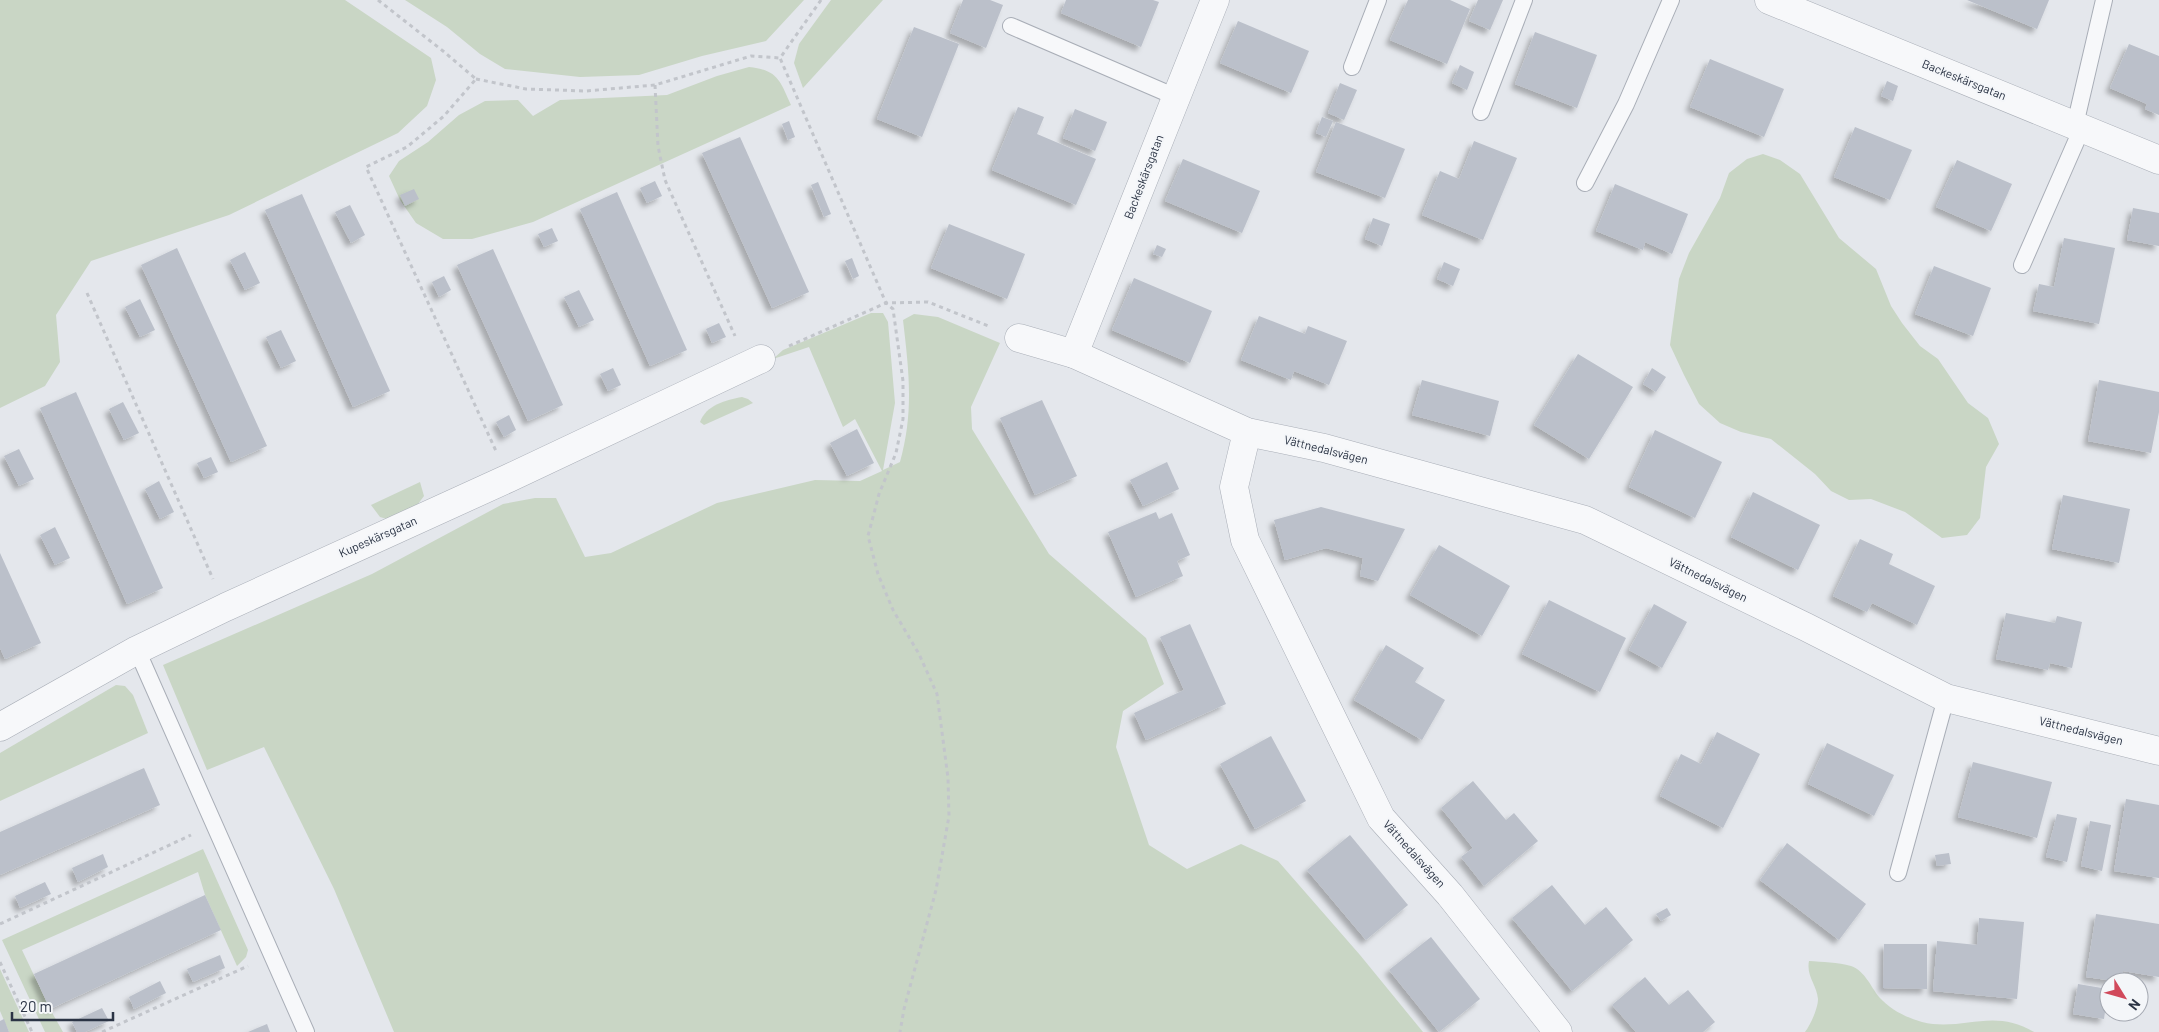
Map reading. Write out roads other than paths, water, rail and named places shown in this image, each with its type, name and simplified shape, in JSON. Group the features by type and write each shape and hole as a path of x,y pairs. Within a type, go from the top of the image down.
{"street":[{"name":"Backeskärsgatan","path":"1074,354 1216,0"},
{"name":"Backeskärsgatan","path":"1770,0 2159,160"},
{"name":"Vättnedalsvägen","path":"1019,338 1074,354 1247,432 1324,448 1585,520 1806,627 1946,698 2159,751"},
{"name":"Kupeskärsgatan","path":"0,727 137,650 226,606 508,478 755,361"},
{"name":"Vättnedalsvägen","path":"1247,432 1234,487 1245,540 1381,818 1450,895 1558,1032"}],"lane":[{"path":"1352,67 1378,0"},
{"path":"1481,112 1524,0"},
{"path":"1585,183 1626,104 1671,0"},
{"path":"2022,265 2078,127 2104,0"},
{"path":"1011,26 1176,97"},
{"path":"137,650 306,1032"},
{"path":"1898,873 1946,698"}]}
